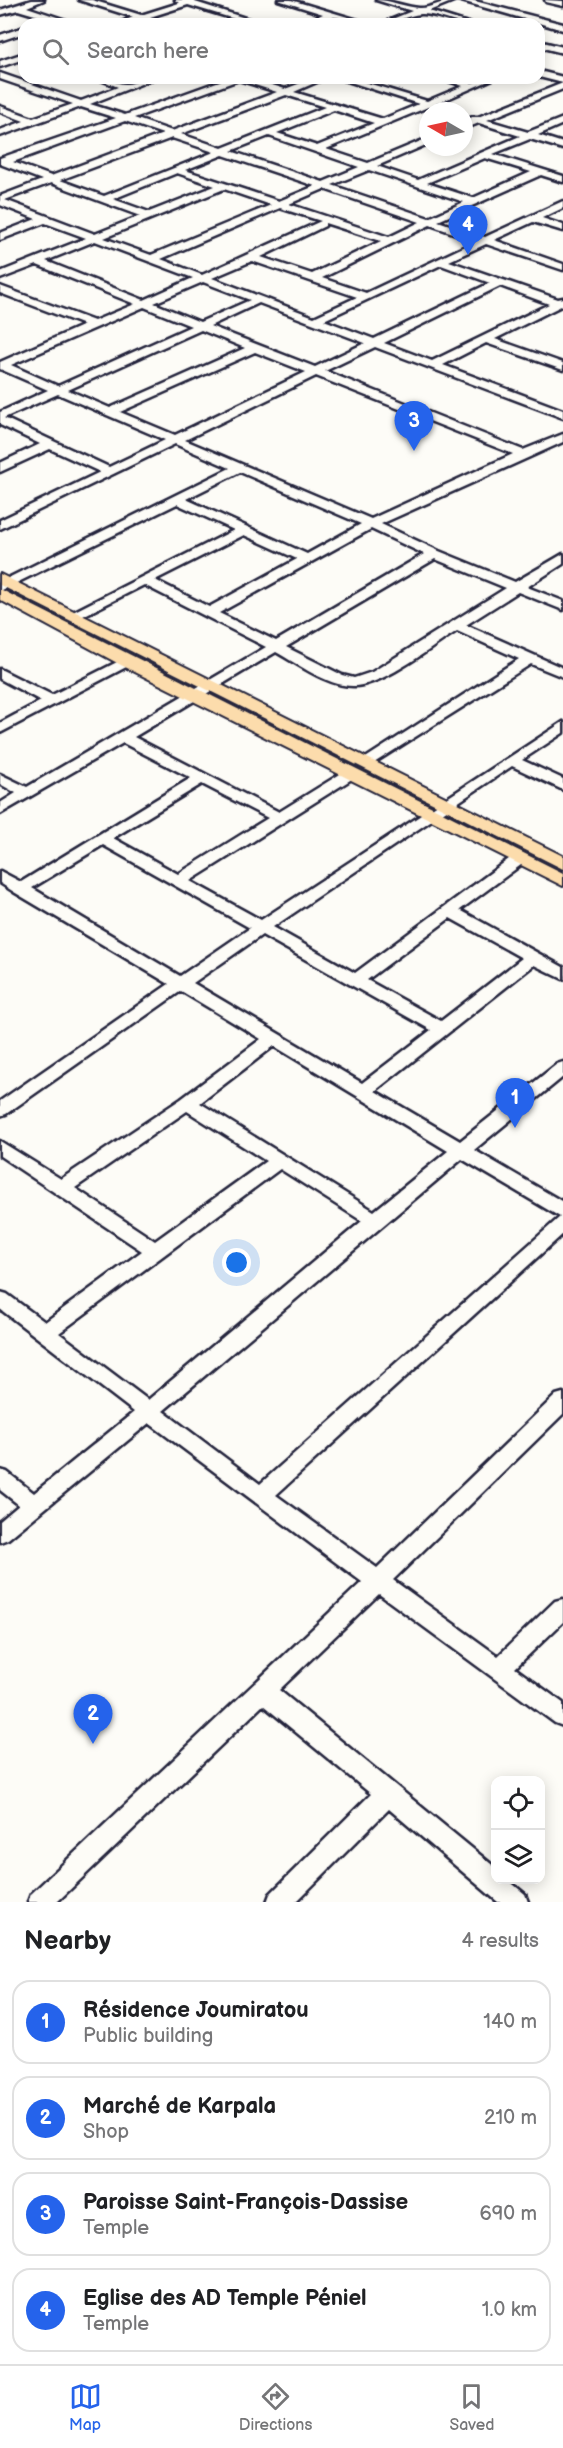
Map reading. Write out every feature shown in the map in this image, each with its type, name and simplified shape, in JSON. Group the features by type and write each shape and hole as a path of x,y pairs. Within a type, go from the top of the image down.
{"main road":[{"path":"2,586 72,616 563,863"},
{"path":"2,586 127,661 563,880"}],"street":[{"path":"0,13 40,0"},
{"path":"83,0 145,18"},
{"path":"380,0 446,18"},
{"path":"401,18 452,0"},
{"path":"462,0 523,18"},
{"path":"549,0 563,4"},
{"path":"139,18 187,1 241,18"},
{"path":"289,1 345,18"},
{"path":"18,7 54,18"},
{"path":"321,18 331,14"},
{"path":"545,24 563,27"},
{"path":"0,38 18,32"},
{"path":"545,46 563,50"},
{"path":"0,64 18,59"},
{"path":"0,76 18,82"},
{"path":"545,76 563,80"},
{"path":"23,84 563,267"},
{"path":"117,84 126,87"},
{"path":"0,134 135,84"},
{"path":"2,162 220,84"},
{"path":"261,84 382,122"},
{"path":"0,200 307,84"},
{"path":"361,84 420,102"},
{"path":"464,84 471,86"},
{"path":"431,102 476,84"},
{"path":"473,123 563,86"},
{"path":"105,199 333,107"},
{"path":"318,150 419,107"},
{"path":"0,110 33,121"},
{"path":"473,118 563,146"},
{"path":"421,182 563,121"},
{"path":"268,133 421,182 474,202"},
{"path":"152,259 419,145"},
{"path":"485,155 563,179"},
{"path":"2,162 149,216"},
{"path":"176,170 388,240"},
{"path":"315,277 388,240 540,172"},
{"path":"0,276 223,186"},
{"path":"0,200 258,300 435,364 563,414"},
{"path":"314,321 563,204"},
{"path":"532,218 563,228"},
{"path":"0,237 45,219"},
{"path":"0,365 321,224"},
{"path":"252,256 365,296"},
{"path":"37,261 523,454"},
{"path":"441,262 498,283 561,302"},
{"path":"0,525 498,283"},
{"path":"0,289 93,325"},
{"path":"0,416 258,300"},
{"path":"435,364 561,302"},
{"path":"487,340 560,363"},
{"path":"110,412 254,348"},
{"path":"0,365 371,524 434,554 563,606"},
{"path":"0,421 108,471"},
{"path":"210,612 371,524 563,438"},
{"path":"0,468 50,444"},
{"path":"2,586 239,468"},
{"path":"177,499 306,558"},
{"path":"72,616 244,530"},
{"path":"0,809 434,554"},
{"path":"145,580 337,678 355,682 377,675 563,558"},
{"path":"457,626 563,673"},
{"path":"366,764 530,658"},
{"path":"0,729 127,661"},
{"path":"0,673 52,701"},
{"path":"0,1110 262,927 563,726"},
{"path":"123,737 280,819"},
{"path":"513,760 563,785"},
{"path":"180,880 350,774"},
{"path":"0,777 27,793"},
{"path":"20,889 201,778"},
{"path":"103,839 441,1028"},
{"path":"357,980 519,859"},
{"path":"0,876 563,1211"},
{"path":"450,910 563,974"},
{"path":"364,1091 532,958"},
{"path":"63,1187 187,1103 272,1039"},
{"path":"0,1533 148,1412 375,1220 563,1068"},
{"path":"187,1103 375,1220"},
{"path":"0,1147 154,1250"},
{"path":"46,1332 154,1250 278,1161"},
{"path":"261,1496 563,1223"},
{"path":"0,1299 261,1496 563,1716"},
{"path":"40,1902 563,1401"},
{"path":"0,1478 35,1505"},
{"path":"499,1669 563,1608"},
{"path":"262,1690 450,1844 516,1902"},
{"path":"279,1902 387,1794"}],"place":[{"name":"Eglise des AD Temple Péniel","path":"468,255"},
{"name":"Paroisse Saint-François-Dassise","path":"414,451"},
{"name":"Résidence Joumiratou","path":"515,1128"},
{"name":"Marché de Karpala","path":"93,1744"}]}
